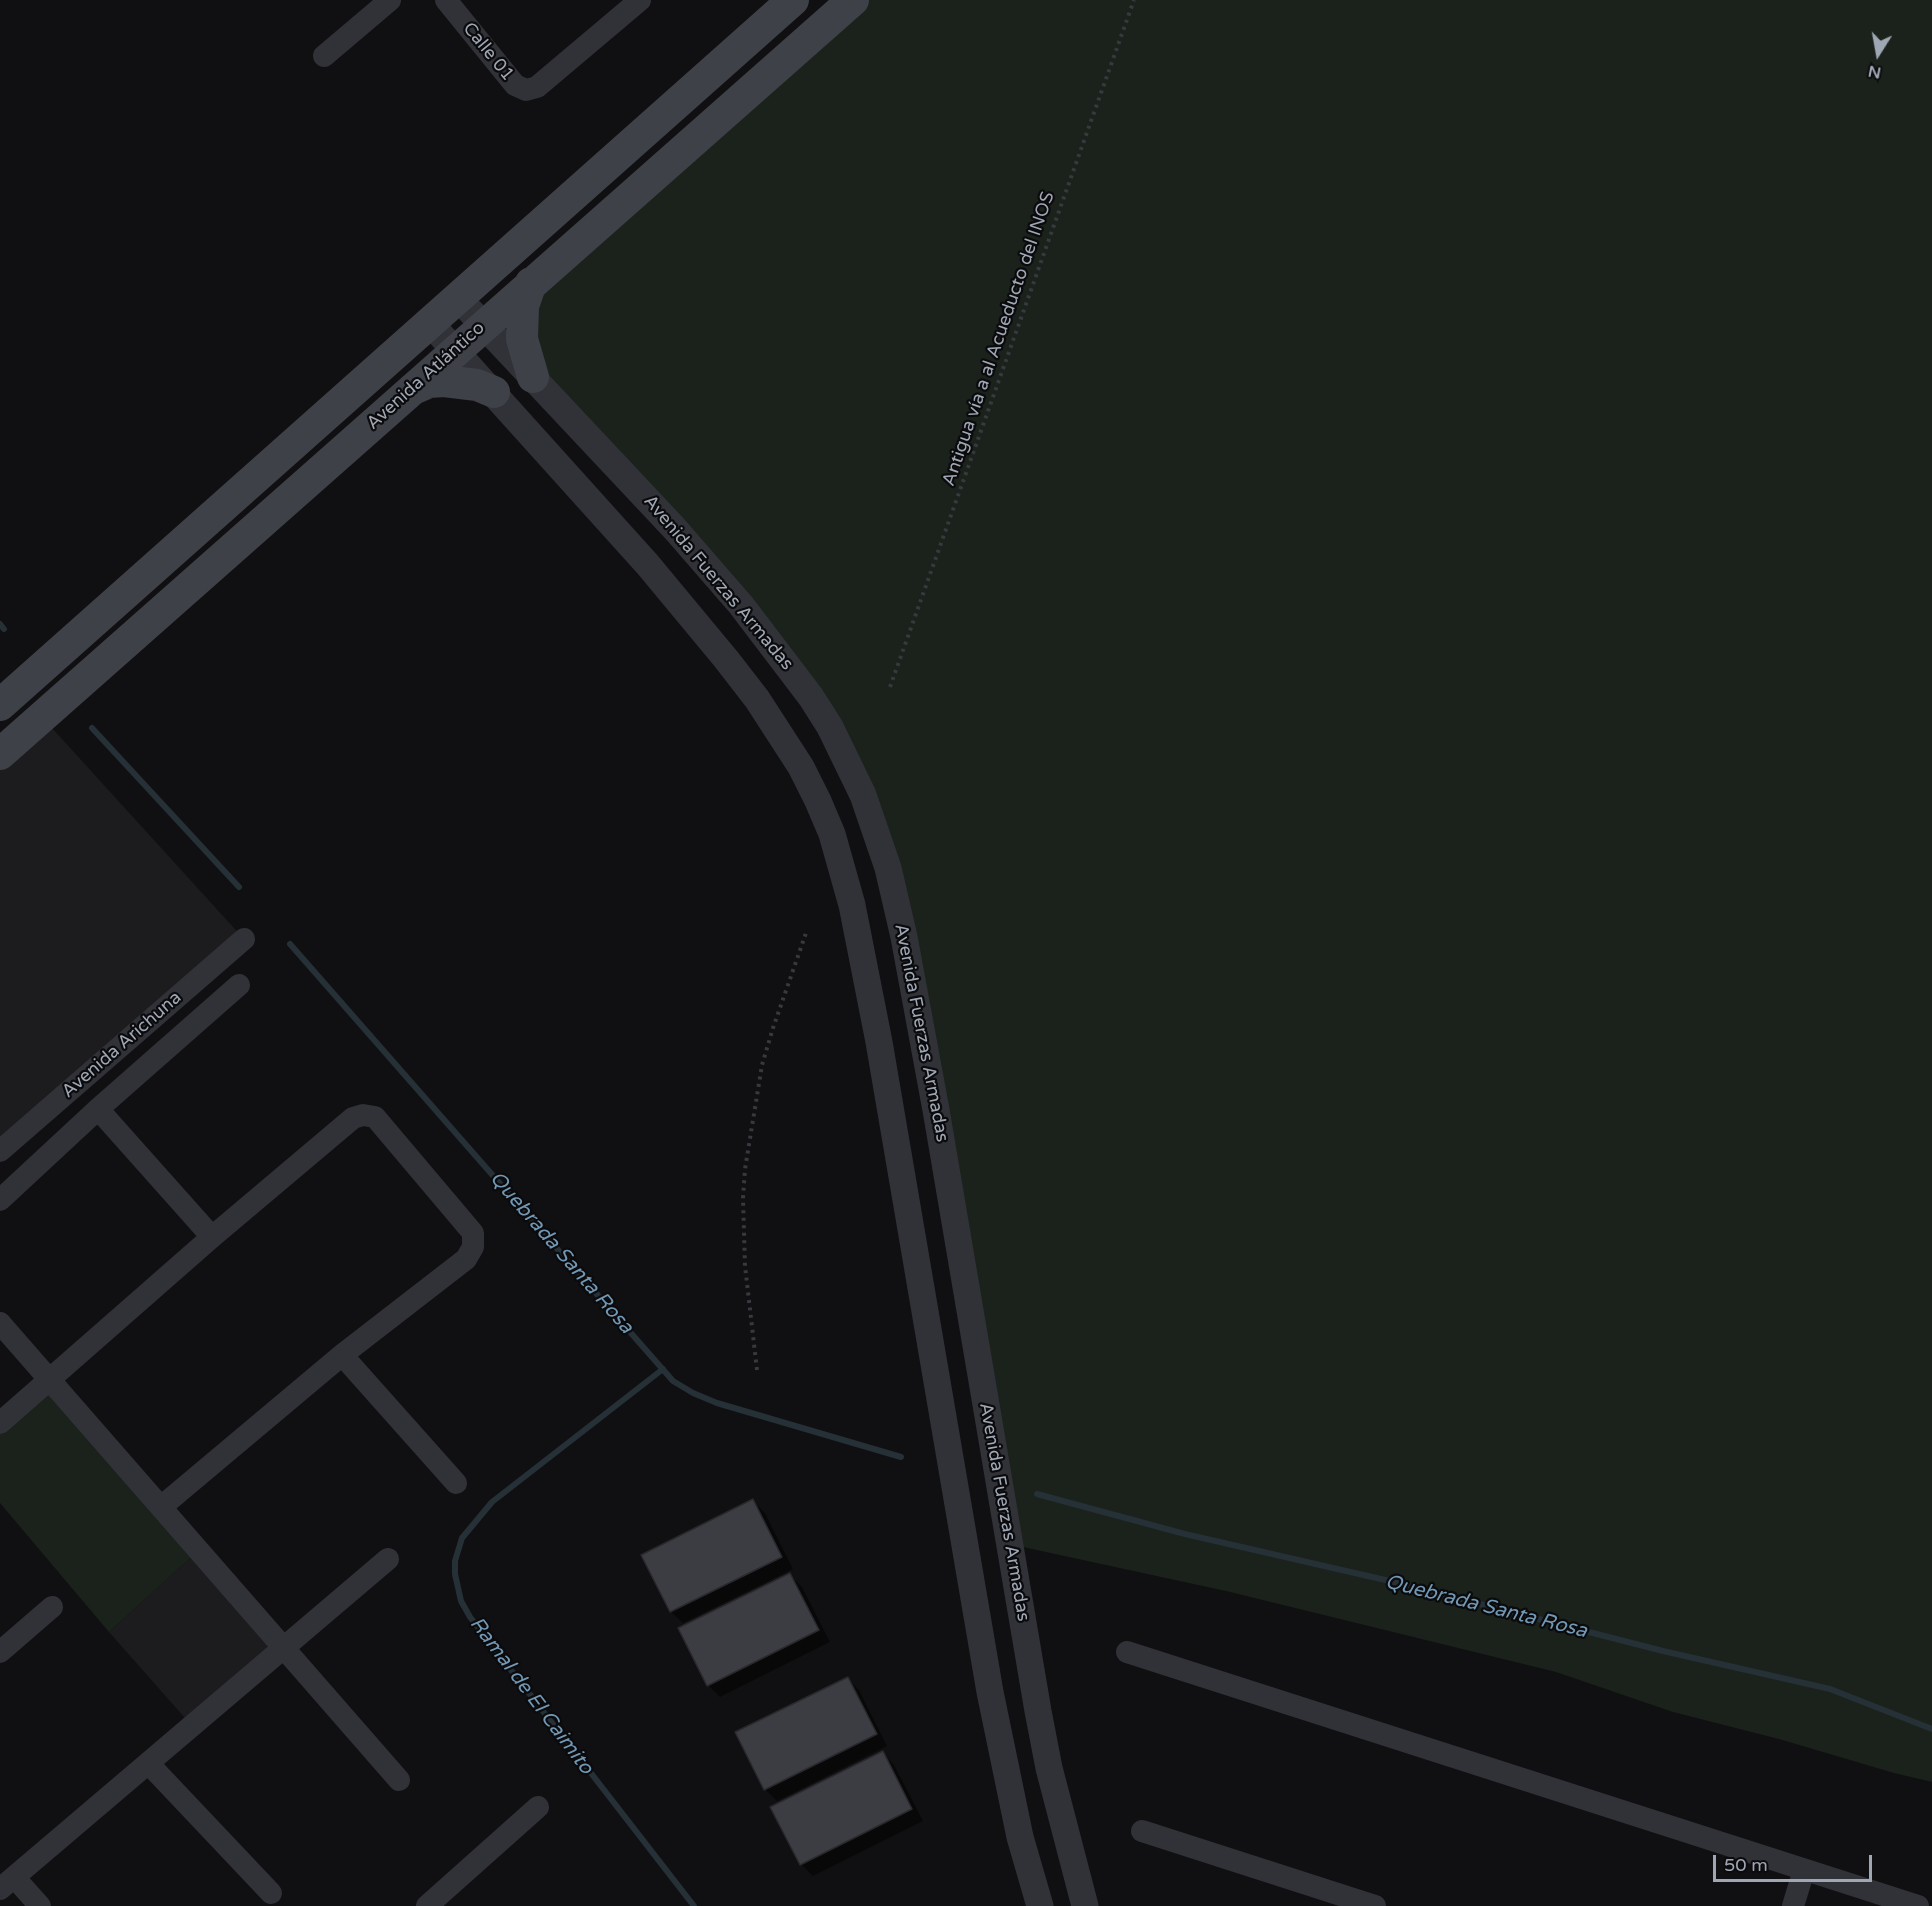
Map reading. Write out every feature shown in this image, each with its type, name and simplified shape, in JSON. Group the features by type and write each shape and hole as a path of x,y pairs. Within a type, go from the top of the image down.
{"main road":[{"name":"Avenida Atlántico","path":"0,705 793,0"},
{"name":"Avenida Atlántico","path":"0,754 853,0"},
{"path":"531,283 523,306 522,339 533,377"},
{"path":"413,388 429,382 444,381 477,385 494,392"}],"street":[{"path":"324,56 390,0"},
{"name":"Calle 01","path":"446,0 515,85 526,90 537,87 640,0"},
{"name":"Avenida Fuerzas Armadas","path":"459,299 675,529 741,605 791,668 818,707 843,751 863,795 888,868 904,937 934,1098 1047,1757 1085,1906"},
{"path":"430,323 648,565 757,699 801,767 832,834 850,896 866,974 990,1692 1020,1837 1040,1906"},
{"name":"Avenida Arichuna","path":"0,1151 244,939"},
{"path":"0,1200 98,1109 239,985"},
{"path":"98,1109 212,1238"},
{"path":"0,1423 353,1118 363,1115 375,1117 473,1233 473,1247 466,1258 342,1355 161,1507"},
{"path":"0,1323 399,1780"},
{"path":"342,1355 456,1483"},
{"path":"40,1906 7,1883 388,1559"},
{"path":"0,1652 52,1607"},
{"path":"1127,1652 1918,1906"},
{"path":"148,1763 271,1893"},
{"path":"427,1906 538,1807"},
{"path":"1142,1831 1374,1906"},
{"path":"1793,1906 1804,1870"}],"path":[{"name":"Antigua vía a al Acueducto del INOS","path":"890,687 1134,0"},
{"path":"757,1370 745,1266 743,1198 745,1169 762,1065 806,933"}],"shaded area":[{"path":"853,0 1932,0 1932,1782 1673,1712 1556,1672 1226,1591 1009,1544 904,937 830,727 533,377 523,306"},
{"path":"42,717 244,939 0,1151 0,754"},
{"path":"50,1380 199,1550 109,1632 0,1503 0,1423"},
{"path":"199,1550 284,1647 192,1726 109,1632"}],"building":[{"path":"753,1499 782,1557 670,1612 641,1555"},
{"path":"790,1573 819,1630 707,1686 678,1628"},
{"path":"848,1677 877,1734 764,1790 735,1732"},
{"path":"883,1751 912,1809 800,1865 770,1807"}],"waterway":[{"name":"Quebrada Santa Rosa","path":"0,624 4,629"},
{"name":"Quebrada Santa Rosa","path":"92,728 239,887"},
{"name":"Quebrada Santa Rosa","path":"290,944 673,1381 717,1403 901,1457"},
{"name":"Ramal de El Caimito","path":"663,1369 492,1502 462,1538 455,1561 455,1574 461,1601 470,1617 694,1906"},
{"name":"Quebrada Santa Rosa","path":"1037,1494 1185,1534 1394,1582 1663,1651 1830,1689 1932,1729"}]}
